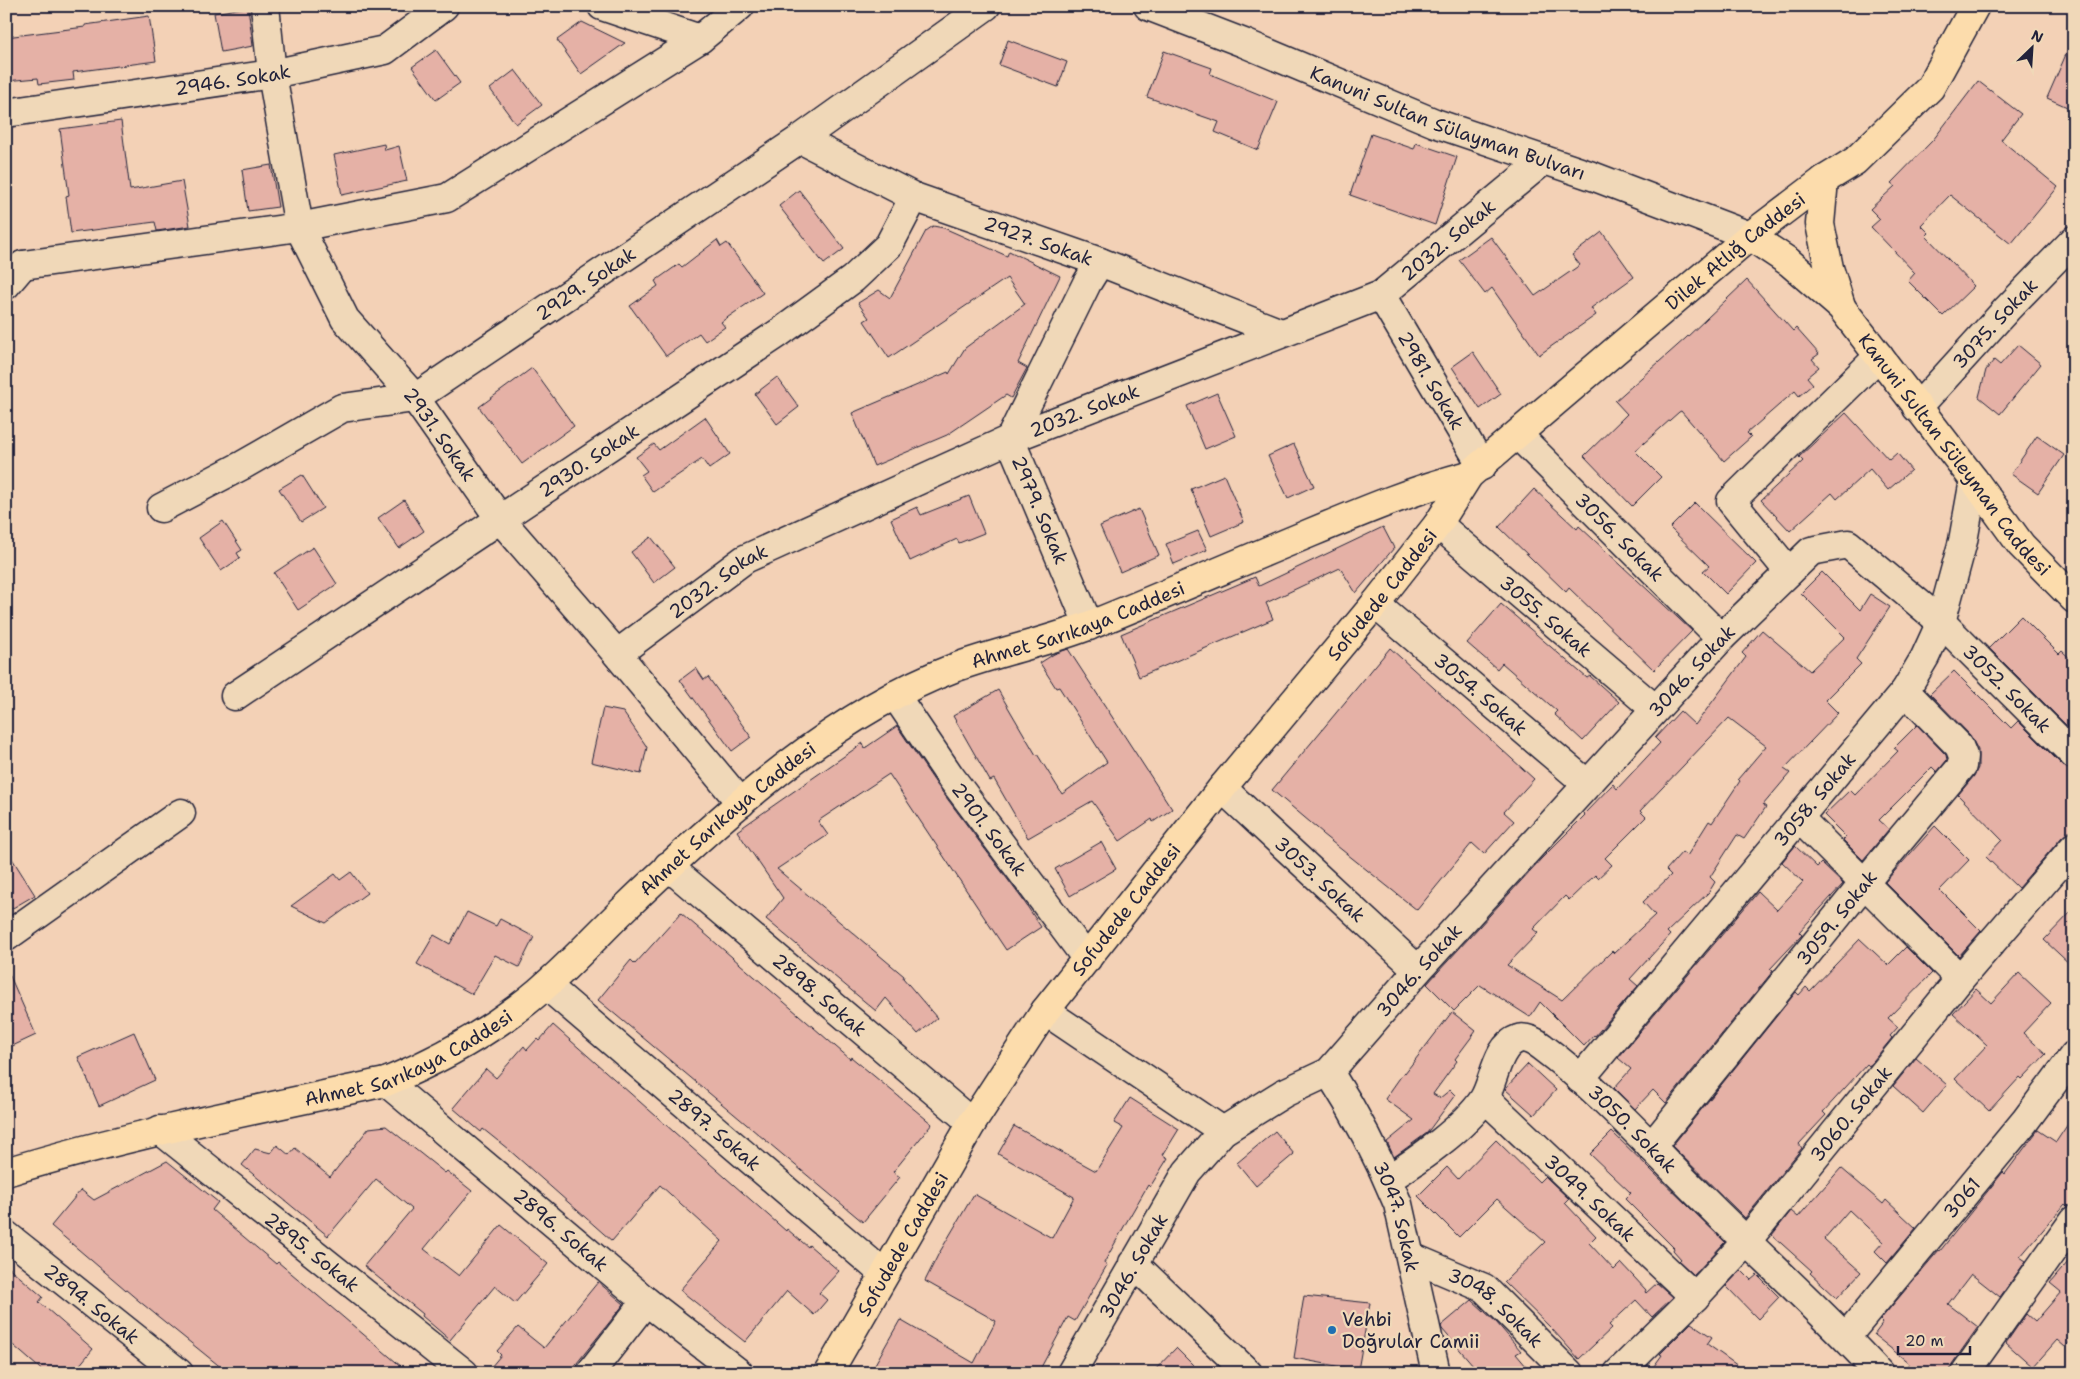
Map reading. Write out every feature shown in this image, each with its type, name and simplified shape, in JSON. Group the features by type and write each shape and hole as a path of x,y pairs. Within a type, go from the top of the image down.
{"main road":[{"name":"Dilek Atlığ Caddesi","path":"1475,471 1750,236 1824,180 1855,161 1930,88 1975,6"},
{"path":"1824,180 1820,224 1829,268 1841,307"},
{"path":"1750,236 1789,262 1841,307"},
{"name":"Kanuni Sultan Süleyman Caddesi","path":"1841,307 1974,480 2021,545 2074,599"},
{"name":"Sofudede Caddesi","path":"828,1373 972,1122 1045,1011 1222,788 1375,604 1438,524 1475,471"},
{"name":"Ahmet Sarıkaya Caddesi","path":"6,1172 69,1153 160,1130 386,1082 420,1068 517,1009 546,985 668,866 784,767 839,728 895,695 956,667 1089,626 1372,507 1475,471"}],"street":[{"name":"2931. Sokak","path":"266,6 272,74 299,227 345,319 415,398 500,518 617,654 741,803"},
{"name":"2946. Sokak","path":"6,113 272,74 385,50 444,6"},
{"path":"602,6 700,39"},
{"path":"12,269 299,227 447,198 700,39 740,6"},
{"name":"2929. Sokak","path":"161,508 243,465 342,408 415,398 800,139 986,6"},
{"name":"Kanuni Sultan Sülayman Bulvarı","path":"1148,6 1244,43 1435,123 1595,177 1750,236"},
{"name":"2927. Sokak","path":"800,139 914,197 1100,262 1280,333"},
{"name":"2032. Sokak","path":"617,654 746,560 1010,439 1381,295 1544,160"},
{"name":"2930. Sokak","path":"236,696 779,333 853,279 889,245 914,197"},
{"name":"3075. Sokak","path":"1917,408 2007,309 2074,240"},
{"name":"2979. Sokak","path":"1089,626 1010,439 1087,284 1100,262"},
{"name":"2981. Sokak","path":"1381,295 1475,471"},
{"path":"1789,572 1731,501 1879,356"},
{"name":"3056. Sokak","path":"1518,435 1721,638"},
{"name":"3058. Sokak","path":"1580,1078 1905,691 1941,622 1963,540 1974,480"},
{"name":"3055. Sokak","path":"1438,524 1655,709"},
{"name":"3046. Sokak","path":"1071,1373 1187,1172 1223,1131 1284,1093 1329,1072 1586,783 1721,638 1811,551 1848,544 1941,622"},
{"name":"3054. Sokak","path":"1375,604 1586,783"},
{"name":"3052. Sokak","path":"1941,622 2074,755"},
{"name":"3059. Sokak","path":"1651,1147 1865,882 1962,766 1963,756 1959,746 1905,691"},
{"name":"2901. Sokak","path":"895,695 950,776 1087,959"},
{"name":"3053. Sokak","path":"1222,788 1418,970"},
{"path":"6,937 181,812"},
{"path":"1799,818 1960,978"},
{"name":"3060. Sokak","path":"1618,1373 1695,1297 1746,1242 1960,978 2074,847"},
{"name":"2898. Sokak","path":"668,866 972,1122"},
{"name":"2897. Sokak","path":"546,985 884,1274"},
{"path":"1045,1011 1223,1131"},
{"name":"3050. Sokak","path":"1388,1179 1407,1167 1477,1108 1485,1098 1496,1066 1506,1049 1519,1038 1530,1040 1580,1078 1846,1338 1878,1373"},
{"name":"3061","path":"1846,1338 2025,1121 2074,1055"},
{"name":"3047. Sokak","path":"1329,1072 1355,1114 1388,1179 1398,1204 1436,1373"},
{"name":"2896. Sokak","path":"386,1082 646,1301 739,1373"},
{"name":"3049. Sokak","path":"1485,1098 1695,1297"},
{"name":"2895. Sokak","path":"160,1130 464,1373"},
{"path":"1965,1373 2074,1220"},
{"name":"2894. Sokak","path":"6,1235 179,1373"},
{"name":"3048. Sokak","path":"1411,1257 1484,1288 1569,1373"},
{"path":"1133,1263 1248,1373"},
{"path":"590,1373 646,1301"}],"building":[{"path":"248,7 253,46 221,52 214,13"},
{"path":"149,16 156,61 73,72 74,80 39,84 38,78 6,81 6,37 85,27 85,25"},
{"path":"582,22 625,43 581,74 557,40"},
{"path":"2074,36 2074,110 2047,98"},
{"path":"1008,40 1067,62 1058,87 999,65"},
{"path":"436,50 460,83 436,100 412,67"},
{"path":"1164,51 1212,68 1210,74 1278,102 1258,150 1215,132 1219,122 1147,97"},
{"path":"515,70 542,105 516,124 490,89"},
{"path":"1978,81 2021,114 2001,140 2058,187 2011,244 1950,195 1921,225 1929,233 1926,236 1974,286 1943,316 1908,281 1915,273 1871,227 1880,219 1870,209 1895,186 1891,183 1933,140"},
{"path":"121,121 130,190 182,181 190,226 157,231 155,222 71,233 66,196 69,195 60,129"},
{"path":"1371,134 1414,149 1416,143 1457,157 1435,225 1350,195"},
{"path":"384,144 385,150 399,146 407,181 342,195 334,155"},
{"path":"271,165 278,207 248,211 242,170"},
{"path":"799,190 844,249 824,264 779,206"},
{"path":"933,226 944,228 1007,256 1009,251 1060,276 1018,363 1027,368 1011,398 1006,395 947,435 874,466 852,413 948,372 949,374 965,348 1025,304 1007,278 889,358 864,321 869,318 858,303 879,290 890,298 926,231"},
{"path":"1602,232 1634,277 1591,308 1596,315 1539,355 1492,288 1485,294 1459,260 1491,237 1535,296 1580,265 1572,255"},
{"path":"717,240 721,247 727,243 763,293 721,322 725,327 705,341 699,333 666,356 630,306 658,286 655,281 679,264 682,267"},
{"path":"1747,280 1793,331 1796,328 1819,354 1812,359 1819,367 1807,377 1813,384 1799,396 1795,391 1747,433 1751,437 1724,461 1681,411 1679,412 1635,451 1661,477 1632,506 1584,456 1627,414 1615,401 1686,338"},
{"path":"2018,345 2041,364 2000,414 1979,397 1986,370 1994,360 2000,365"},
{"path":"1473,352 1501,394 1480,409 1452,367"},
{"path":"532,368 574,426 522,464 479,407"},
{"path":"777,377 799,407 777,424 755,394"},
{"path":"1217,393 1236,436 1205,449 1187,406"},
{"path":"1846,413 1889,460 1897,453 1911,470 1888,490 1870,469 1837,499 1832,493 1790,531 1761,500 1803,461 1799,457"},
{"path":"705,417 730,454 709,469 702,459 653,492 641,475 647,471 636,457 654,444 659,450"},
{"path":"2037,436 2064,455 2038,493 2011,474"},
{"path":"1294,444 1314,486 1288,498 1268,456"},
{"path":"302,475 323,508 301,522 279,489"},
{"path":"1224,475 1244,522 1211,536 1191,489"},
{"path":"1534,489 1577,529 1579,526 1692,631 1654,670 1569,588 1566,592 1499,527"},
{"path":"969,496 984,533 959,543 957,539 910,561 891,519 917,507 921,515"},
{"path":"404,500 424,531 399,548 378,518"},
{"path":"1695,503 1756,563 1726,594 1703,571 1709,566 1670,528"},
{"path":"1139,509 1159,555 1120,572 1100,526"},
{"path":"223,521 242,550 237,553 240,558 221,571 199,538"},
{"path":"1383,527 1394,548 1356,593 1340,568 1266,603 1273,619 1139,677 1121,634 1255,577 1259,586"},
{"path":"1198,531 1207,550 1174,564 1166,544"},
{"path":"651,537 675,567 654,583 631,552"},
{"path":"313,547 337,584 298,610 274,573"},
{"path":"1822,572 1860,610 1870,594 1890,607 1856,659 1861,664 1825,700 1838,713 1784,769 1790,773 1763,805 1766,807 1744,839 1737,835 1710,877 1715,882 1709,892 1667,932 1670,935 1630,979 1638,986 1584,1046 1540,1002 1530,1017 1480,985 1454,1011 1427,984 1541,859 1613,784 1617,789 1660,743 1655,738 1680,711 1695,725 1746,657 1742,653 1762,630 1810,671 1845,637 1801,593","holes":["1729,718 1766,746 1738,779 1740,781 1712,823 1709,821 1687,856 1682,852 1666,870 1671,875 1643,902 1655,915 1614,953 1612,951 1562,1000 1507,965 1538,933 1533,929 1565,896 1569,900 1595,875 1598,878 1612,865 1605,858 1646,817 1640,811"]},
{"path":"1501,604 1587,678 1590,676 1619,702 1583,741 1554,714 1557,711 1502,663 1497,669 1467,643"},
{"path":"2021,616 2059,654 2062,651 2074,662 2074,733 1989,648"},
{"path":"1390,648 1534,779 1504,812 1514,821 1484,854 1472,843 1417,910 1322,834 1272,790"},
{"path":"1068,649 1172,809 1153,822 1152,819 1120,841 1092,801 1028,838 994,779 990,781 953,716 998,690 1036,755 1062,794 1107,762 1059,687 1056,688 1040,663 1054,654"},
{"path":"696,668 704,680 708,677 751,737 732,751 680,680"},
{"path":"1954,671 2011,728 2018,721 2063,766 2074,770 2074,832 2068,832 2062,837 2018,888 1986,857 2002,840 1958,795 1974,776 1978,768 1978,750 1970,735 1930,694"},
{"path":"603,708 623,712 647,747 641,774 591,762"},
{"path":"1917,725 1946,755 1947,760 1937,772 1932,767 1879,820 1889,829 1863,860 1843,840 1846,837 1824,815 1850,790 1855,795 1898,751 1894,748"},
{"path":"897,726 937,785 1041,927 1006,950 889,774 818,821 828,835 777,869 904,976 903,978 937,1018 918,1034 886,998 876,1011 766,919 783,898 737,831 863,743 865,748"},
{"path":"1935,826 1969,860 1940,890 1981,931 1959,956 1885,882"},
{"path":"1101,842 1116,869 1070,896 1055,869"},
{"path":"1795,846 1817,867 1821,863 1843,884 1799,932 1802,935 1770,969 1773,971 1666,1103 1653,1090 1635,1109 1614,1088 1631,1069 1618,1058 1758,892 1777,910 1803,882 1782,862"},
{"path":"6,849 35,895 6,912"},
{"path":"351,872 367,893 326,923 291,906 335,874 340,880"},
{"path":"2074,909 2074,968 2044,940"},
{"path":"467,912 496,926 500,919 534,937 519,967 495,955 472,994 417,964 434,935 450,944"},
{"path":"681,913 850,1059 851,1057 932,1124 893,1172 900,1177 863,1222 598,1000 631,960 635,964"},
{"path":"1860,939 1888,965 1906,947 1932,973 1888,1018 1898,1027 1890,1036 1892,1038 1869,1066 1867,1064 1823,1112 1826,1115 1799,1144 1802,1148 1745,1218 1672,1146 1796,992 1799,995 1806,987 1810,991"},
{"path":"6,967 36,1035 6,1049"},
{"path":"2019,973 2051,1003 2023,1033 2046,1054 2022,1079 2020,1077 1989,1111 1955,1079 1987,1045 1953,1014 1976,989 1991,1003"},
{"path":"1452,1012 1476,1031 1455,1059 1457,1061 1433,1094 1440,1098 1450,1090 1455,1095 1427,1133 1394,1157 1387,1142 1414,1120 1385,1099"},
{"path":"553,1025 786,1231 787,1229 808,1247 809,1245 839,1271 819,1293 827,1300 814,1315 787,1291 745,1342 680,1290 722,1241 660,1185 612,1241 508,1149 483,1129 481,1132 453,1108 486,1069 496,1078 524,1046 527,1050 537,1039 539,1041"},
{"path":"134,1032 155,1080 99,1106 78,1057"},
{"path":"1916,1058 1947,1085 1923,1113 1893,1086"},
{"path":"1528,1064 1556,1090 1534,1115 1505,1089"},
{"path":"1130,1098 1179,1129 1163,1155 1168,1158 1150,1187 1148,1185 1126,1223 1104,1263 1107,1265 1075,1321 1068,1317 1038,1373 870,1373 900,1320 974,1363 996,1321 925,1281 938,1255 974,1194 1052,1238 1074,1197 998,1154 1014,1126 1096,1171 1123,1128 1114,1123"},
{"path":"2074,1115 2074,1205 2067,1206 2065,1204 2020,1257 2026,1261 2000,1297 1971,1274 1948,1304 1978,1327 1952,1364 1950,1373 1902,1373 1909,1363 1874,1335 1883,1323 1880,1320 1940,1251 2003,1172 2005,1174 2038,1130 2056,1142"},
{"path":"386,1126 445,1173 447,1171 472,1191 424,1249 459,1276 501,1225 548,1264 515,1303 495,1286 450,1340 422,1316 423,1314 364,1266 412,1209 376,1179 328,1236 242,1165 255,1149 271,1153 277,1145 289,1155 295,1148 330,1177 369,1128"},
{"path":"1275,1131 1294,1154 1256,1186 1237,1163"},
{"path":"1612,1132 1725,1242 1694,1275 1679,1261 1681,1259 1673,1250 1674,1248 1625,1199 1631,1193 1590,1154"},
{"path":"1496,1140 1539,1182 1545,1176 1569,1199 1565,1203 1596,1236 1589,1243 1614,1270 1621,1263 1646,1290 1646,1293 1657,1283 1673,1297 1652,1317 1636,1300 1609,1325 1612,1328 1579,1359 1552,1329 1504,1282 1545,1242 1497,1199 1459,1237 1418,1196 1447,1167 1458,1179"},
{"path":"167,1161 218,1202 212,1210 276,1264 278,1262 409,1373 228,1373 51,1226 81,1190 94,1200"},
{"path":"1841,1168 1883,1204 1886,1200 1916,1228 1887,1263 1875,1251 1883,1242 1849,1210 1824,1239 1861,1272 1837,1298 1810,1273 1812,1271 1772,1235 1791,1211 1798,1217"},
{"path":"2074,1255 2074,1337 2065,1347 2057,1340 2033,1367 2006,1343 2026,1314 2035,1322 2061,1292 2050,1283"},
{"path":"6,1265 43,1297 39,1302 93,1349 73,1373 45,1373 6,1339"},
{"path":"1741,1270 1751,1280 1757,1275 1779,1297 1758,1319 1726,1286"},
{"path":"598,1282 624,1304 569,1373 486,1373 501,1355 497,1351 518,1327 544,1348"},
{"name":"Vehbi Doğrular Camii","path":"1304,1296 1370,1303 1358,1370 1294,1358"},
{"path":"1472,1300 1496,1322 1521,1351 1516,1354 1532,1373 1480,1373 1442,1329 1441,1326"},
{"path":"1691,1323 1712,1337 1707,1344 1748,1373 1649,1373 1662,1355 1660,1354"},
{"path":"1176,1348 1201,1373 1152,1373"}],"place":[{"name":"Vehbi Doğrular Camii","path":"1332,1330"}]}
